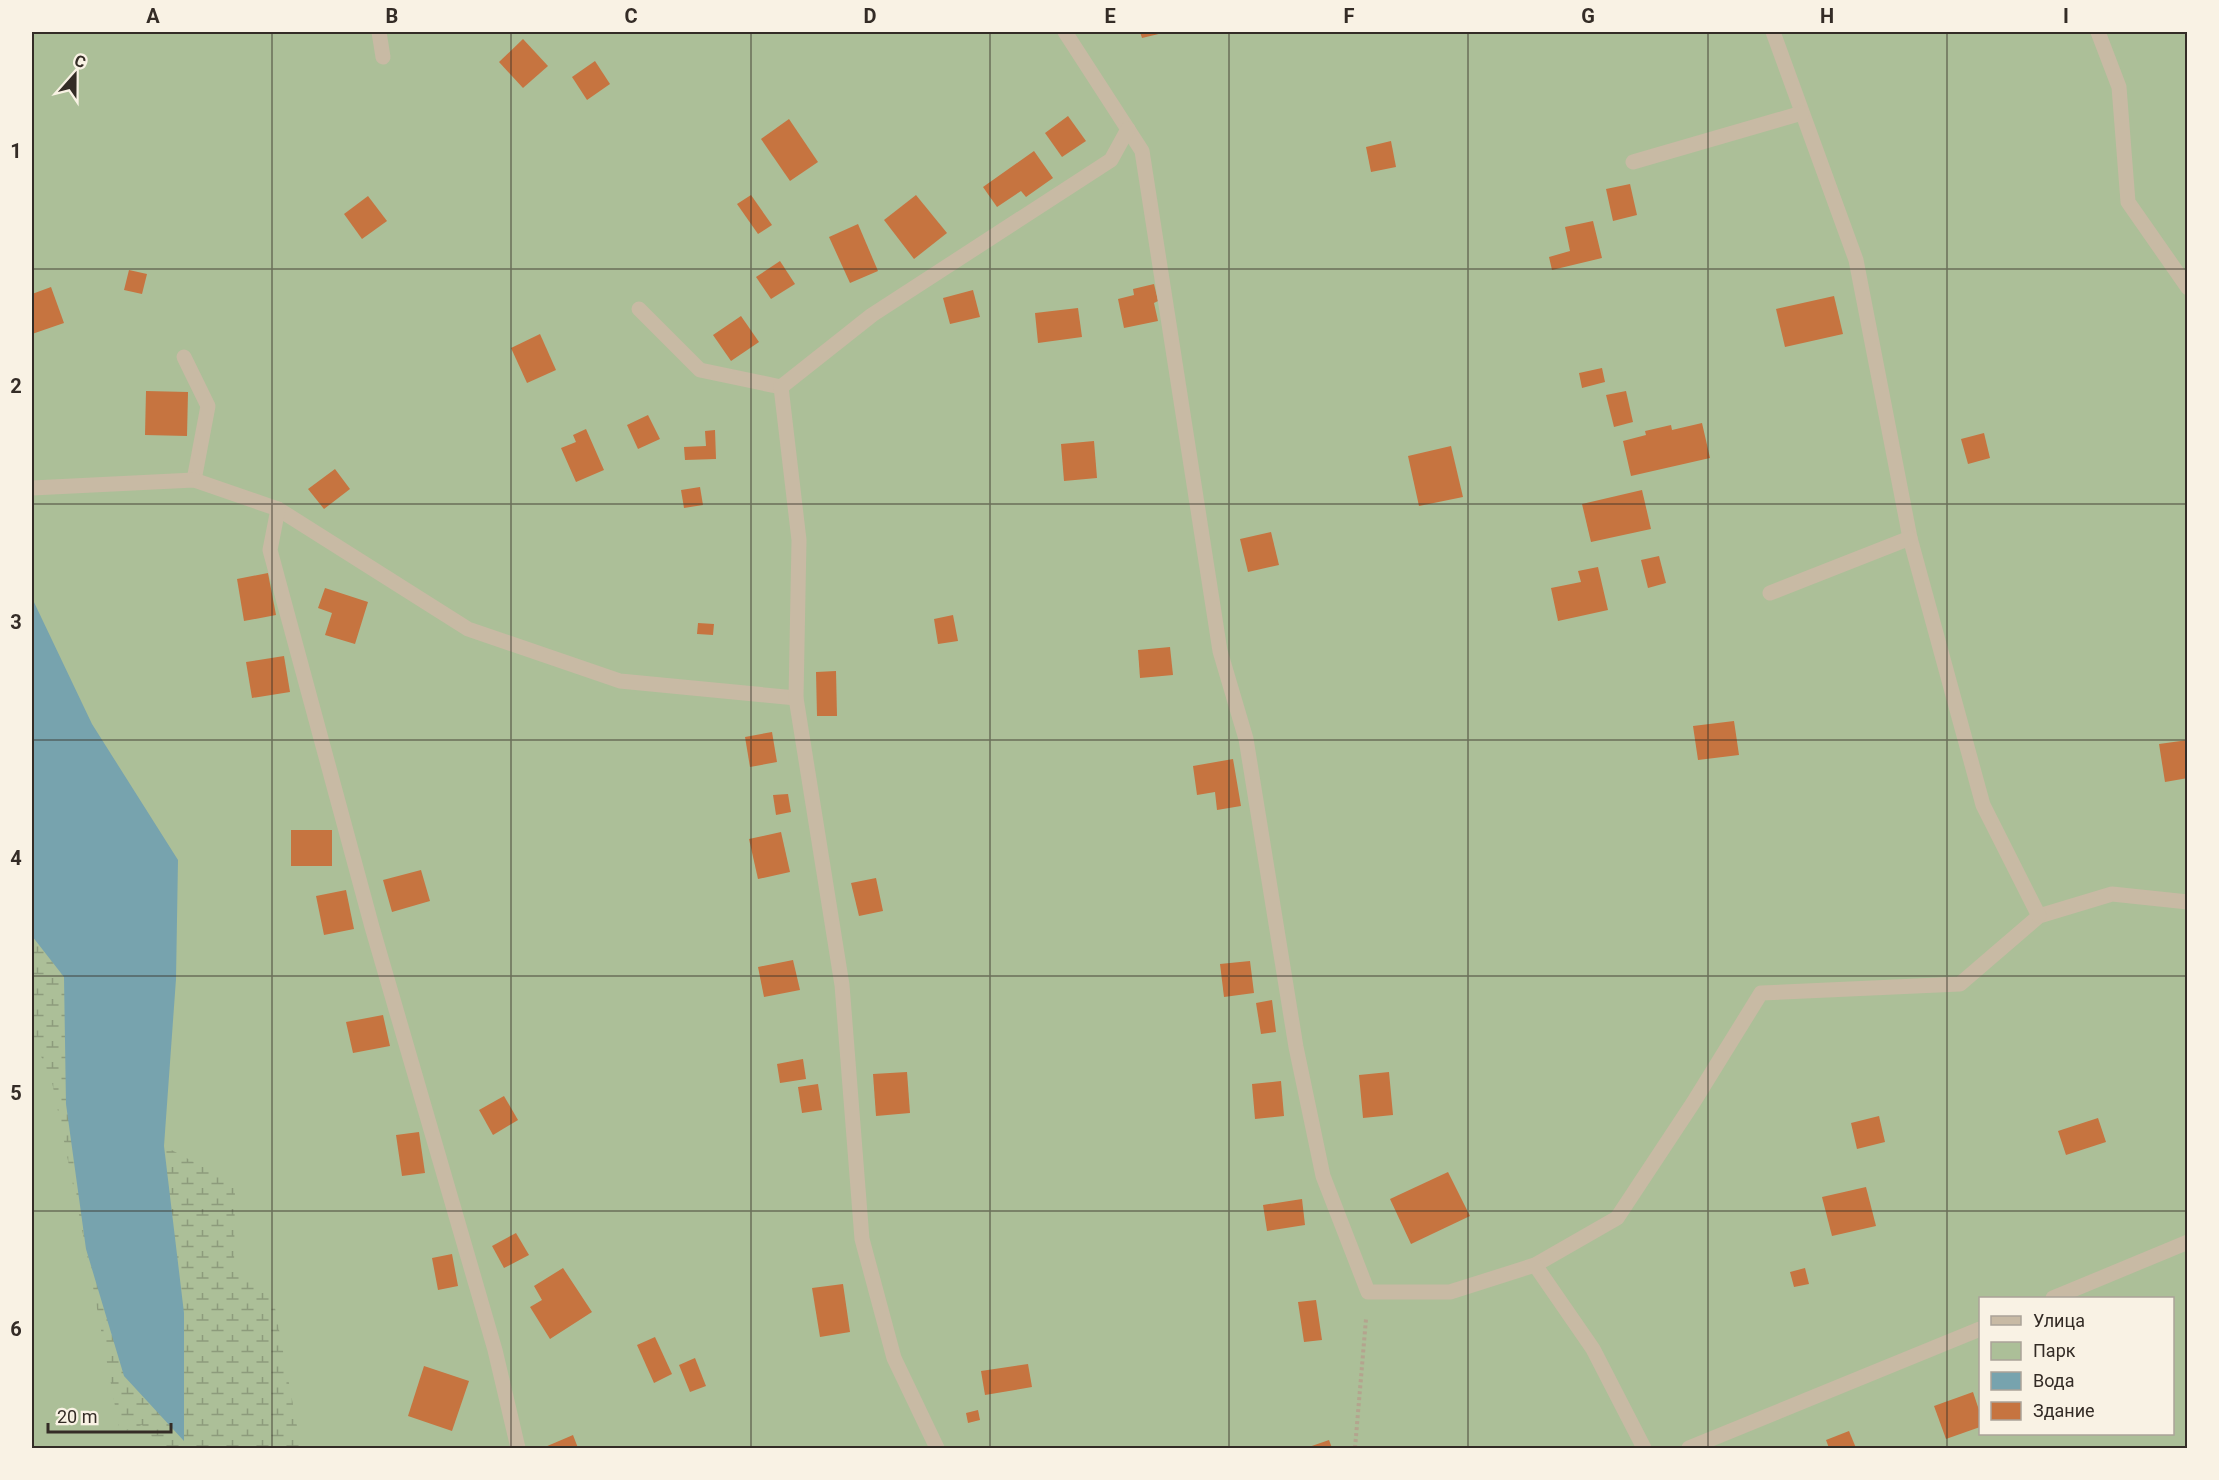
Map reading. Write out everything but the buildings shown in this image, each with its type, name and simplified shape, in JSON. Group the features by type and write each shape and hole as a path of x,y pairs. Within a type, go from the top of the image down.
{"lane":[{"path":"379,32 383,57"},
{"path":"1065,32 1142,151 1220,651 1246,739 1296,1047 1323,1176 1368,1292 1450,1292 1535,1265 1617,1218 1693,1103 1761,993 1960,984 2039,916 2112,894 2187,902"},
{"path":"1773,32 1856,260 1910,538 1983,805 2039,916"},
{"path":"2098,32 2120,87 2128,202 2187,288"},
{"path":"1633,162 1802,113"},
{"path":"781,387 872,315 1111,160 1128,129"},
{"path":"639,309 700,370 781,387"},
{"path":"184,357 208,406 194,480"},
{"path":"781,387 799,540 796,698 842,985 862,1239 894,1358 937,1449"},
{"path":"32,488 194,480 278,509 468,629 620,681 796,698"},
{"path":"278,509 270,550 372,927 495,1350 518,1449"},
{"path":"1770,593 1910,538"},
{"path":"2058,1297 2187,1242"},
{"path":"1535,1265 1593,1350 1644,1449"},
{"path":"1689,1449 1979,1329"}],"path":[{"path":"1355,1449 1368,1292"}],"green space":[{"path":"32,32 2187,32 2187,1448 32,1448"},
{"path":"32,936 64,977 164,1146 235,1184 234,1268 273,1297 301,1448 161,1448 142,1425 120,1433 52,1082 32,1035"}],"water":[{"path":"32,598 92,724 178,860 176,979 164,1146 184,1313 184,1441 124,1376 86,1249 66,1104 64,977 32,936"}]}
